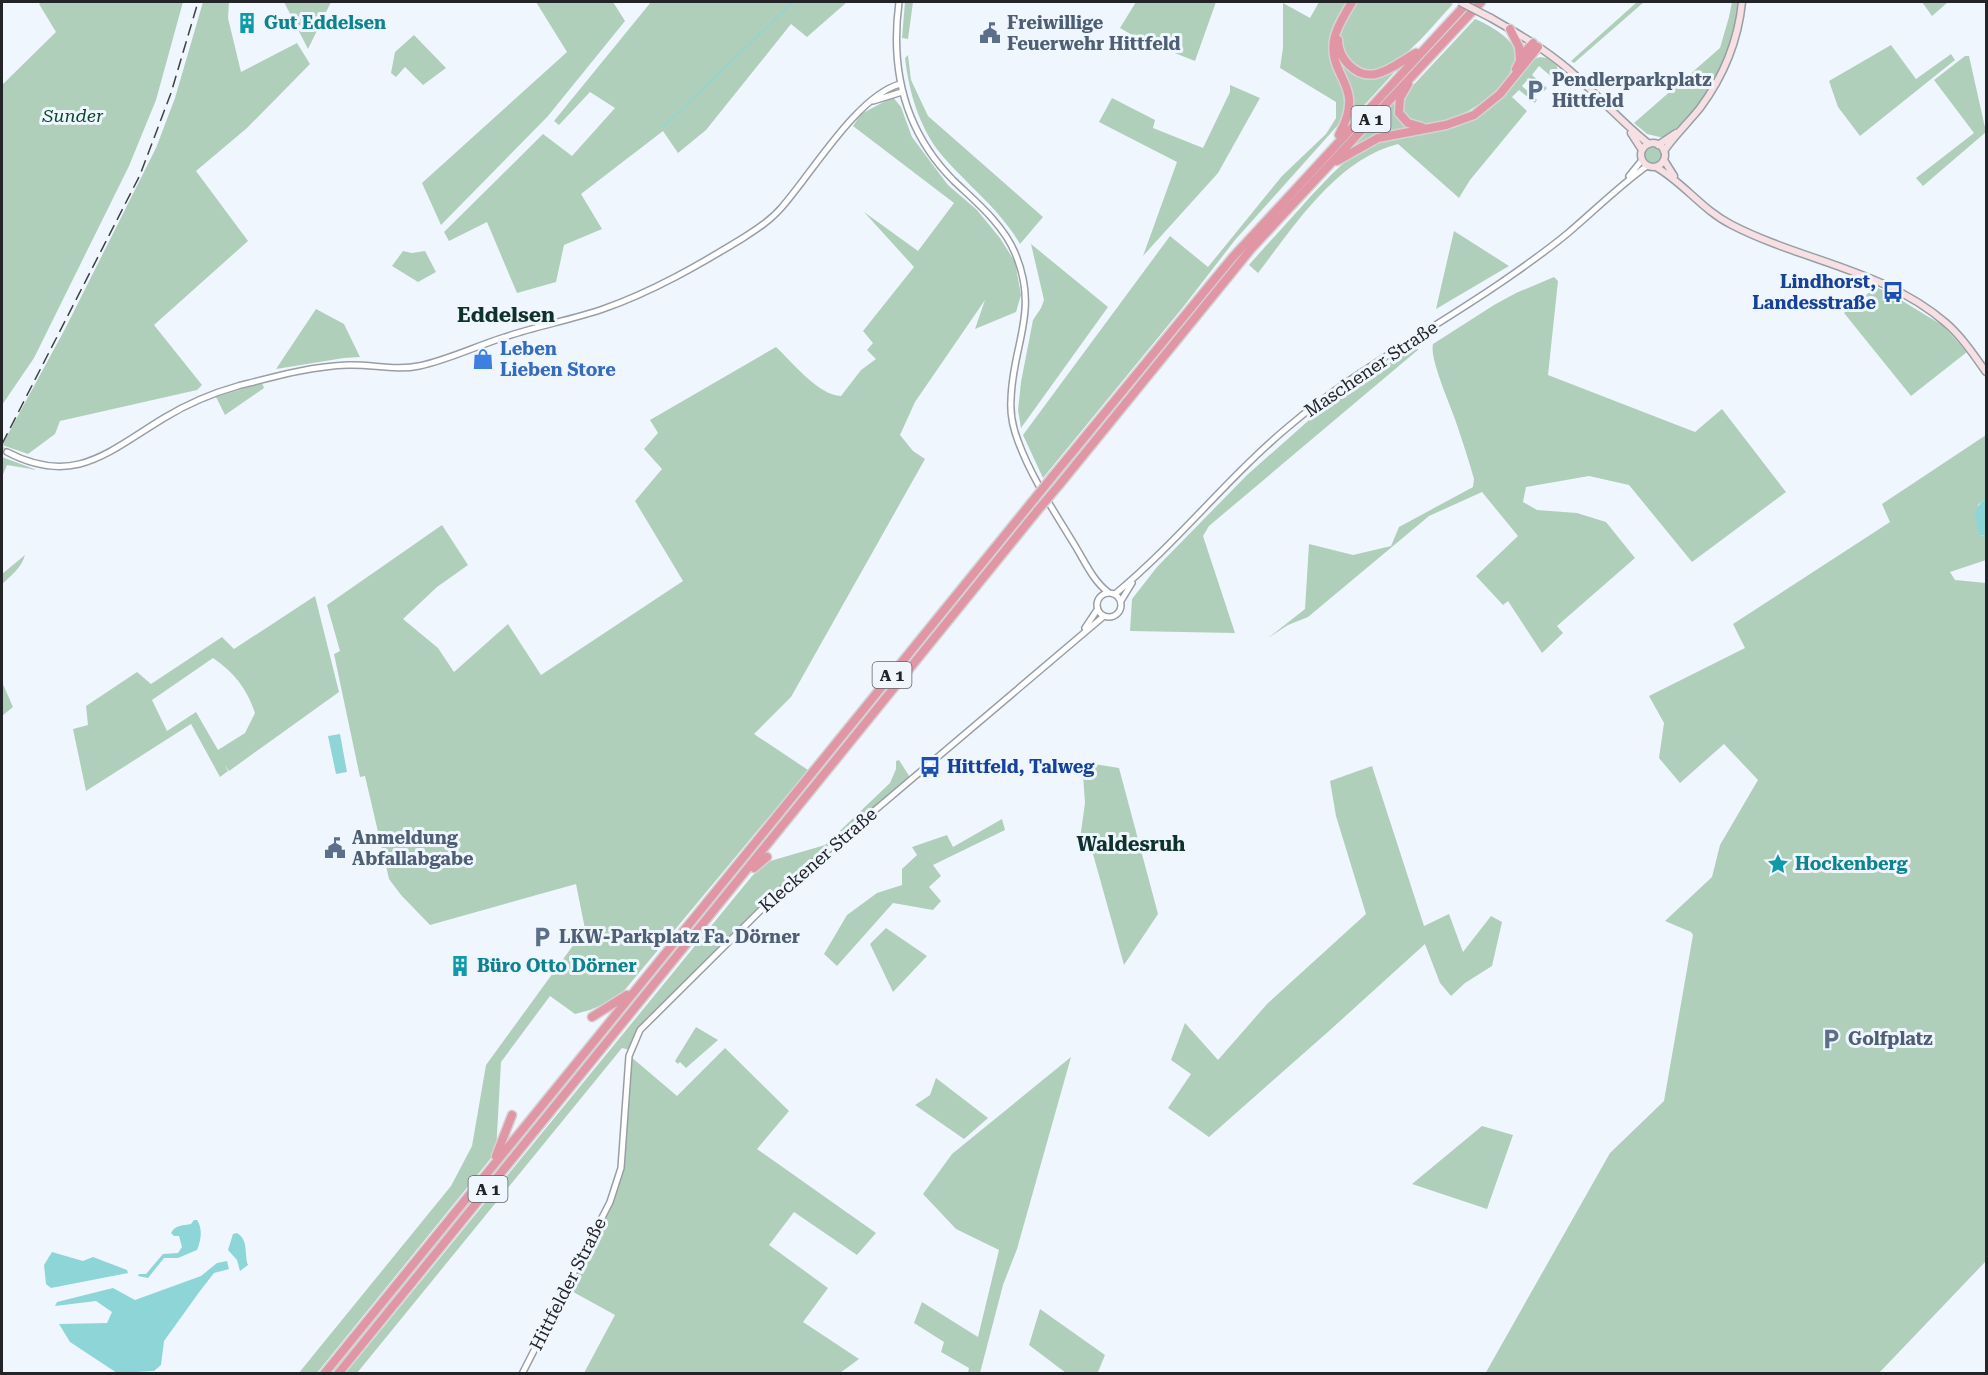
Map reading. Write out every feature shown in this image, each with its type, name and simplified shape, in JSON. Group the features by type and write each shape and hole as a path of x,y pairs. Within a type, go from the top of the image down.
{"highway":[{"path":"1331,149 1346,121 1350,105 1347,87 1334,57 1334,40 1352,2"},
{"name":"A 1","path":"324,1374 1232,258 1468,2"},
{"name":"A 1","path":"338,1374 1213,294 1264,235 1481,2"},
{"path":"1339,28 1338,46 1341,56 1361,73 1371,75 1382,73 1424,49"},
{"path":"1510,29 1519,47 1520,60"},
{"path":"1514,75 1520,60 1535,45"},
{"path":"1324,170 1372,140 1387,135 1458,122 1482,110 1500,94 1535,45"},
{"path":"1418,69 1400,98 1398,108 1401,117 1408,123 1428,128"},
{"path":"880,717 891,693"},
{"path":"741,877 767,857"},
{"path":"592,1017 618,1001 643,981"},
{"path":"487,1172 500,1150 512,1115"}],"main road":[{"path":"1460,2 1535,45 1580,80 1627,127 1649,144 1658,145 1686,125"},
{"path":"1680,184 1664,160 1664,152 1712,92 1726,64 1737,32 1742,2"},
{"path":"1627,127 1642,150 1644,163 1656,167 1680,184 1702,206 1733,226 1880,281 1916,301 1947,324 1986,372"},
{"path":"1642,150 1649,144"},
{"path":"1658,145 1664,152"},
{"path":"1656,167 1664,160"}],"street":[{"path":"899,2 895,43 900,84 914,126 930,153 946,173 998,225 1015,254 1024,284 1026,308 1024,328 1012,387 1011,412 1014,431 1033,474 1094,576 1108,592 1115,594 1121,602 1121,608 1113,616 1104,616 1097,610 1096,603 1100,596 1108,592"},
{"path":"7,452 25,461 45,466 61,468 83,464 106,454 180,409 236,387 339,366 364,365 395,368 421,366 505,337 620,303 701,262 774,216 847,124 886,89 900,84"},
{"path":"872,102 902,92"},
{"name":"Maschener Straße","path":"1115,594 1136,577 1246,465 1309,410 1347,380 1532,261 1568,233 1644,163"},
{"path":"1094,576 1100,596"},
{"name":"Maschener Straße","path":"1121,602 1136,577"},
{"name":"Kleckener Straße","path":"1079,637 1097,610"},
{"name":"Kleckener Straße","path":"614,1194 621,1168 629,1056 640,1030 782,889 1104,616"},
{"name":"Hittfelder Straße","path":"522,1374 614,1194"}],"green space":[{"name":"Sunder","path":"42,2 183,2 156,100 129,166 34,358 2,405 2,85 56,32 39,4"},
{"path":"203,2 229,2 228,18 241,72 297,43 310,64 247,128 196,171 248,241 154,325 202,385 197,390 60,421 55,434 28,454 2,445 65,329 156,148 175,98"},
{"path":"284,2 331,2 308,49"},
{"path":"536,2 613,2 625,21 548,116 441,225 422,183 567,52"},
{"path":"651,2 847,2 807,37 791,24 706,130 678,153 663,131 581,194 602,229 564,245 556,282 517,293 487,222 449,241 444,232 543,134 572,156 615,108 590,92 559,125 554,121"},
{"path":"905,2 913,2 908,39 902,38"},
{"path":"1136,2 1216,2 1195,61 1139,39 1120,28"},
{"path":"1319,2 1346,2 1333,26 1329,48 1330,59 1344,99 1338,125 1235,240 1043,478 1023,435 1170,236 1208,267 1282,176 1326,134 1336,118 1336,102 1280,68 1283,48 1283,3 1310,18"},
{"path":"1357,2 1448,2 1453,4 1421,39 1394,62 1384,68 1368,70 1353,64 1347,58 1341,43 1344,26"},
{"path":"1637,2 1644,2 1574,63 1571,61"},
{"path":"1732,2 1740,2 1731,42 1725,61 1707,94 1695,110 1664,138 1647,134 1634,123 1720,48"},
{"path":"1922,2 1948,2 1932,16"},
{"path":"1475,19 1501,33 1512,45 1515,60 1508,76 1495,92 1456,117 1435,123 1417,122 1403,112 1404,95"},
{"path":"414,35 446,68 423,85 405,67 396,77 391,73 395,52"},
{"path":"1337,42 1360,75 1400,66 1348,123 1350,113 1337,58"},
{"path":"1891,45 1916,79 1951,54 1955,60 1860,136 1838,107 1829,81"},
{"path":"908,55 911,80 928,116 1043,217 1020,244 1004,221 946,160 930,138 913,99 905,58"},
{"path":"1965,56 1969,56 1986,132 1923,186 1916,178 1974,133 1934,80"},
{"path":"1547,58 1557,66 1558,72 1554,79 1539,66 1532,75 1547,88 1544,91 1529,78 1522,86 1537,100 1535,103 1519,90 1512,97 1527,111 1470,180 1459,198 1398,144 1376,152 1337,179 1302,215 1258,273 1249,265 1324,182 1354,155 1380,141 1435,132 1467,123 1492,107 1534,59"},
{"path":"1230,85 1260,98 1218,173 1143,256 1177,162 1099,122 1112,98 1155,120 1153,128 1203,148 1230,92"},
{"path":"893,97 901,107 912,137 948,185 977,210 1000,238 1015,262 1021,295 1016,312 975,329 985,300 915,402 900,435 913,451 925,459 791,697 754,734 808,770 618,998 575,1014 550,996 501,1062 496,1152 317,1373 298,1374 451,1186 472,1146 486,1065 585,929 576,884 430,925 401,895 389,879 365,776 360,777 334,654 340,651 327,605 442,525 468,565 437,587 403,619 438,648 454,672 508,624 541,675 683,581 635,501 662,469 644,449 658,433 650,420 776,347 815,384 823,390 841,396 861,370 876,359 867,350 873,343 863,331 914,267 864,212 918,251 954,203 853,126 861,114"},
{"path":"1395,101 1396,108 1415,128 1351,149"},
{"path":"1653,146 1659,149 1662,155 1659,161 1653,164 1647,161 1644,155 1647,149"},
{"path":"1454,231 1509,266 1436,309"},
{"path":"1031,244 1108,307 1021,428 1018,410 1021,382 1033,320 1044,300"},
{"path":"403,251 412,253 425,251 436,272 418,282 392,266"},
{"path":"1554,277 1558,281 1548,375 1695,432 1722,409 1786,492 1692,562 1629,485 1589,476 1526,487 1523,502 1537,510 1577,513 1606,522 1635,558 1557,626 1563,633 1542,653 1508,601 1503,605 1476,576 1518,536 1482,492 1429,516 1308,617 1288,625 1268,638 1305,609 1309,544 1353,555 1391,546 1399,527 1473,487 1474,479 1470,466 1434,361 1433,344 1494,305"},
{"path":"1876,287 1942,325 1967,352 1911,396 1844,313"},
{"path":"316,309 344,324 360,357 276,369"},
{"path":"1419,349 1209,526 1203,536 1235,633 1130,631 1132,599 1157,567 1247,475 1317,413 1408,350"},
{"path":"262,383 264,388 225,415 216,397"},
{"path":"1986,435 1986,498 1978,505 1979,535 1986,536 1986,560 1950,572 1955,580 1986,583 1986,1261 1879,1373 1485,1374 1610,1153 1664,1101 1693,935 1665,921 1712,877 1720,845 1758,780 1724,744 1680,783 1659,758 1664,723 1649,696 1745,648 1733,624 1890,522 1882,504"},
{"path":"2,457 37,470 7,465 2,477"},
{"path":"25,555 19,567 2,584 2,574"},
{"path":"315,596 339,692 229,771 225,765 228,771 220,777 191,724 86,791 73,729 88,725 86,706 137,672 151,684 222,637 234,649","holes":["213,658 239,682 255,713 245,733 218,750 196,712 167,731 152,700"]},
{"path":"2,682 13,707 2,716"},
{"path":"899,760 911,779 782,889 646,1022 630,1050 622,1048 357,1373 345,1374 752,876 767,862 825,845 890,783 896,769 896,761"},
{"path":"1082,762 1119,768 1158,914 1124,965 1091,847 1079,846 1085,803"},
{"path":"1372,766 1424,926 1449,914 1463,952 1491,916 1502,922 1492,966 1465,983 1451,996 1440,983 1425,944 1209,1137 1168,1108 1191,1074 1171,1060 1185,1023 1218,1060 1267,1004 1366,914 1336,816 1330,781"},
{"path":"1002,819 1005,830 933,865 941,876 929,887 941,901 933,910 893,903 837,966 824,954 847,915 877,893 902,885 902,869 917,855 912,847 947,835 953,847"},
{"path":"886,928 927,956 893,992 870,944"},
{"path":"696,1027 718,1040 686,1068 680,1062 678,1064 675,1061"},
{"path":"725,1048 789,1111 757,1149 876,1233 857,1255 794,1212 769,1245 828,1288 803,1322 859,1359 840,1373 584,1373 615,1315 566,1288 617,1185 630,1056 677,1096"},
{"path":"1071,1057 1017,1249 1003,1285 980,1373 968,1373 969,1368 941,1352 944,1342 914,1323 922,1302 978,1337 999,1250 956,1229 923,1194 952,1154"},
{"path":"936,1078 988,1118 964,1139 915,1105 930,1095"},
{"path":"1482,1126 1513,1135 1487,1209 1412,1184"},
{"path":"1040,1309 1105,1355 1098,1372 1100,1373 1066,1373 1029,1345"}],"water":[{"path":"1986,498 1986,536 1979,535 1975,515 1978,506"},
{"path":"340,734 347,772 336,774 328,736"},
{"path":"194,1220 199,1223 201,1231 197,1250 178,1258 164,1258 148,1278 138,1276 146,1274 163,1254 178,1253 182,1247 179,1236 171,1233 177,1227 191,1224"},
{"path":"237,1233 245,1243 248,1265 240,1271 237,1260 228,1250 233,1234"},
{"path":"52,1252 83,1261 93,1257 127,1270 128,1273 51,1288 46,1284 44,1265"},
{"path":"227,1261 229,1269 214,1273 164,1341 161,1365 154,1371 117,1373 70,1342 59,1324 107,1323 112,1312 96,1301 55,1306 57,1302 113,1288 135,1300 201,1276 217,1263"}],"waterway":[{"path":"663,127 793,2"}],"tunnel":[{"path":"2,449 7,452"}],"railway":[{"path":"2,444 140,175 171,93 198,2"}],"place":[{"name":"Gut Eddelsen","path":"247,23"},
{"name":"Freiwillige Feuerwehr Hittfeld","path":"990,33"},
{"name":"Pendlerparkplatz Hittfeld","path":"1535,90"},
{"name":"Lindhorst, Landesstraße","path":"1893,292"},
{"name":"Leben Lieben Store","path":"483,359"},
{"name":"Hittfeld, Talweg","path":"930,767"},
{"name":"Anmeldung Abfallabgabe","path":"335,848"},
{"name":"Hockenberg","path":"1778,864"},
{"name":"LKW-Parkplatz Fa. Dörner","path":"542,937"},
{"name":"Büro Otto Dörner","path":"460,966"},
{"name":"Golfplatz","path":"1831,1039"}],"district":[{"name":"Eddelsen","path":"506,315"},
{"name":"Waldesruh","path":"1131,844"}]}
